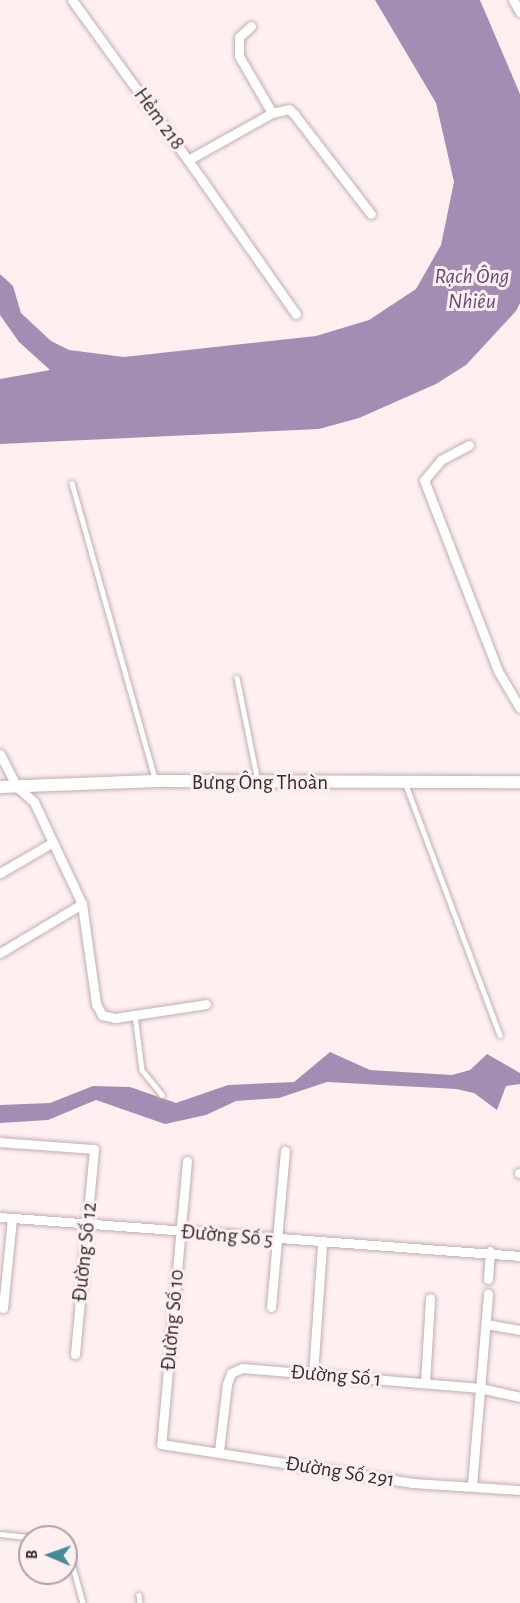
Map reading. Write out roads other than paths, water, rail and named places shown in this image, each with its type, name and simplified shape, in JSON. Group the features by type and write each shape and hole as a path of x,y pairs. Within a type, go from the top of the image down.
{"street":[{"name":"Hẻm 218","path":"72,0 188,160 272,113"},
{"path":"513,0 520,12"},
{"path":"251,26 239,37 239,56 272,113 289,109 294,114 371,214"},
{"path":"188,160 296,314"},
{"path":"469,445 441,460 424,480 498,671 520,708"},
{"path":"0,754 17,787 34,802 50,844 82,904 96,1004 102,1015 135,1015 206,1004"},
{"name":"Bưng Ông Thoàn","path":"0,787 156,781 258,784 520,782"},
{"path":"0,873 50,844"},
{"path":"0,953 82,904"},
{"name":"Đường Số 12","path":"0,1142 94,1149 75,1354"},
{"path":"271,1307 285,1151"},
{"name":"Đường Số 10","path":"161,1444 187,1161"},
{"name":"Đường Số 5","path":"0,1217 322,1244 490,1251 520,1256"},
{"path":"3,1308 12,1218"},
{"path":"313,1374 322,1244"},
{"path":"488,1279 490,1251"},
{"path":"472,1485 488,1294"},
{"path":"425,1383 430,1298"},
{"path":"486,1324 520,1330"},
{"name":"Đường Số 1","path":"219,1451 231,1373 242,1368 480,1388 520,1397"},
{"name":"Đường Số 291","path":"161,1444 219,1451 413,1483 472,1485 520,1490"}],"lane":[{"path":"72,483 156,781"},
{"path":"237,678 258,784"},
{"path":"405,783 500,1035"},
{"path":"135,1015 144,1078 162,1095"},
{"path":"0,1534 18,1536"},
{"path":"78,1585 83,1603"},
{"path":"139,1595 140,1603"}],"water":[{"name":"Rạch Ông Nhiêu","path":"375,0 480,0 520,94 520,303 516,311 466,365 436,384 359,418 319,429 0,444 0,379 50,370 19,342 0,315 0,274 13,286 21,313 51,341 69,350 124,357 316,336 369,320 416,289 441,245 454,182 436,103"},
{"path":"330,1052 370,1070 452,1075 470,1070 487,1054 520,1073 520,1084 506,1086 497,1110 474,1093 456,1089 327,1082 279,1098 236,1101 206,1115 165,1124 96,1100 48,1120 0,1123 0,1105 50,1103 93,1086 130,1087 176,1103 228,1085 294,1082"}]}
